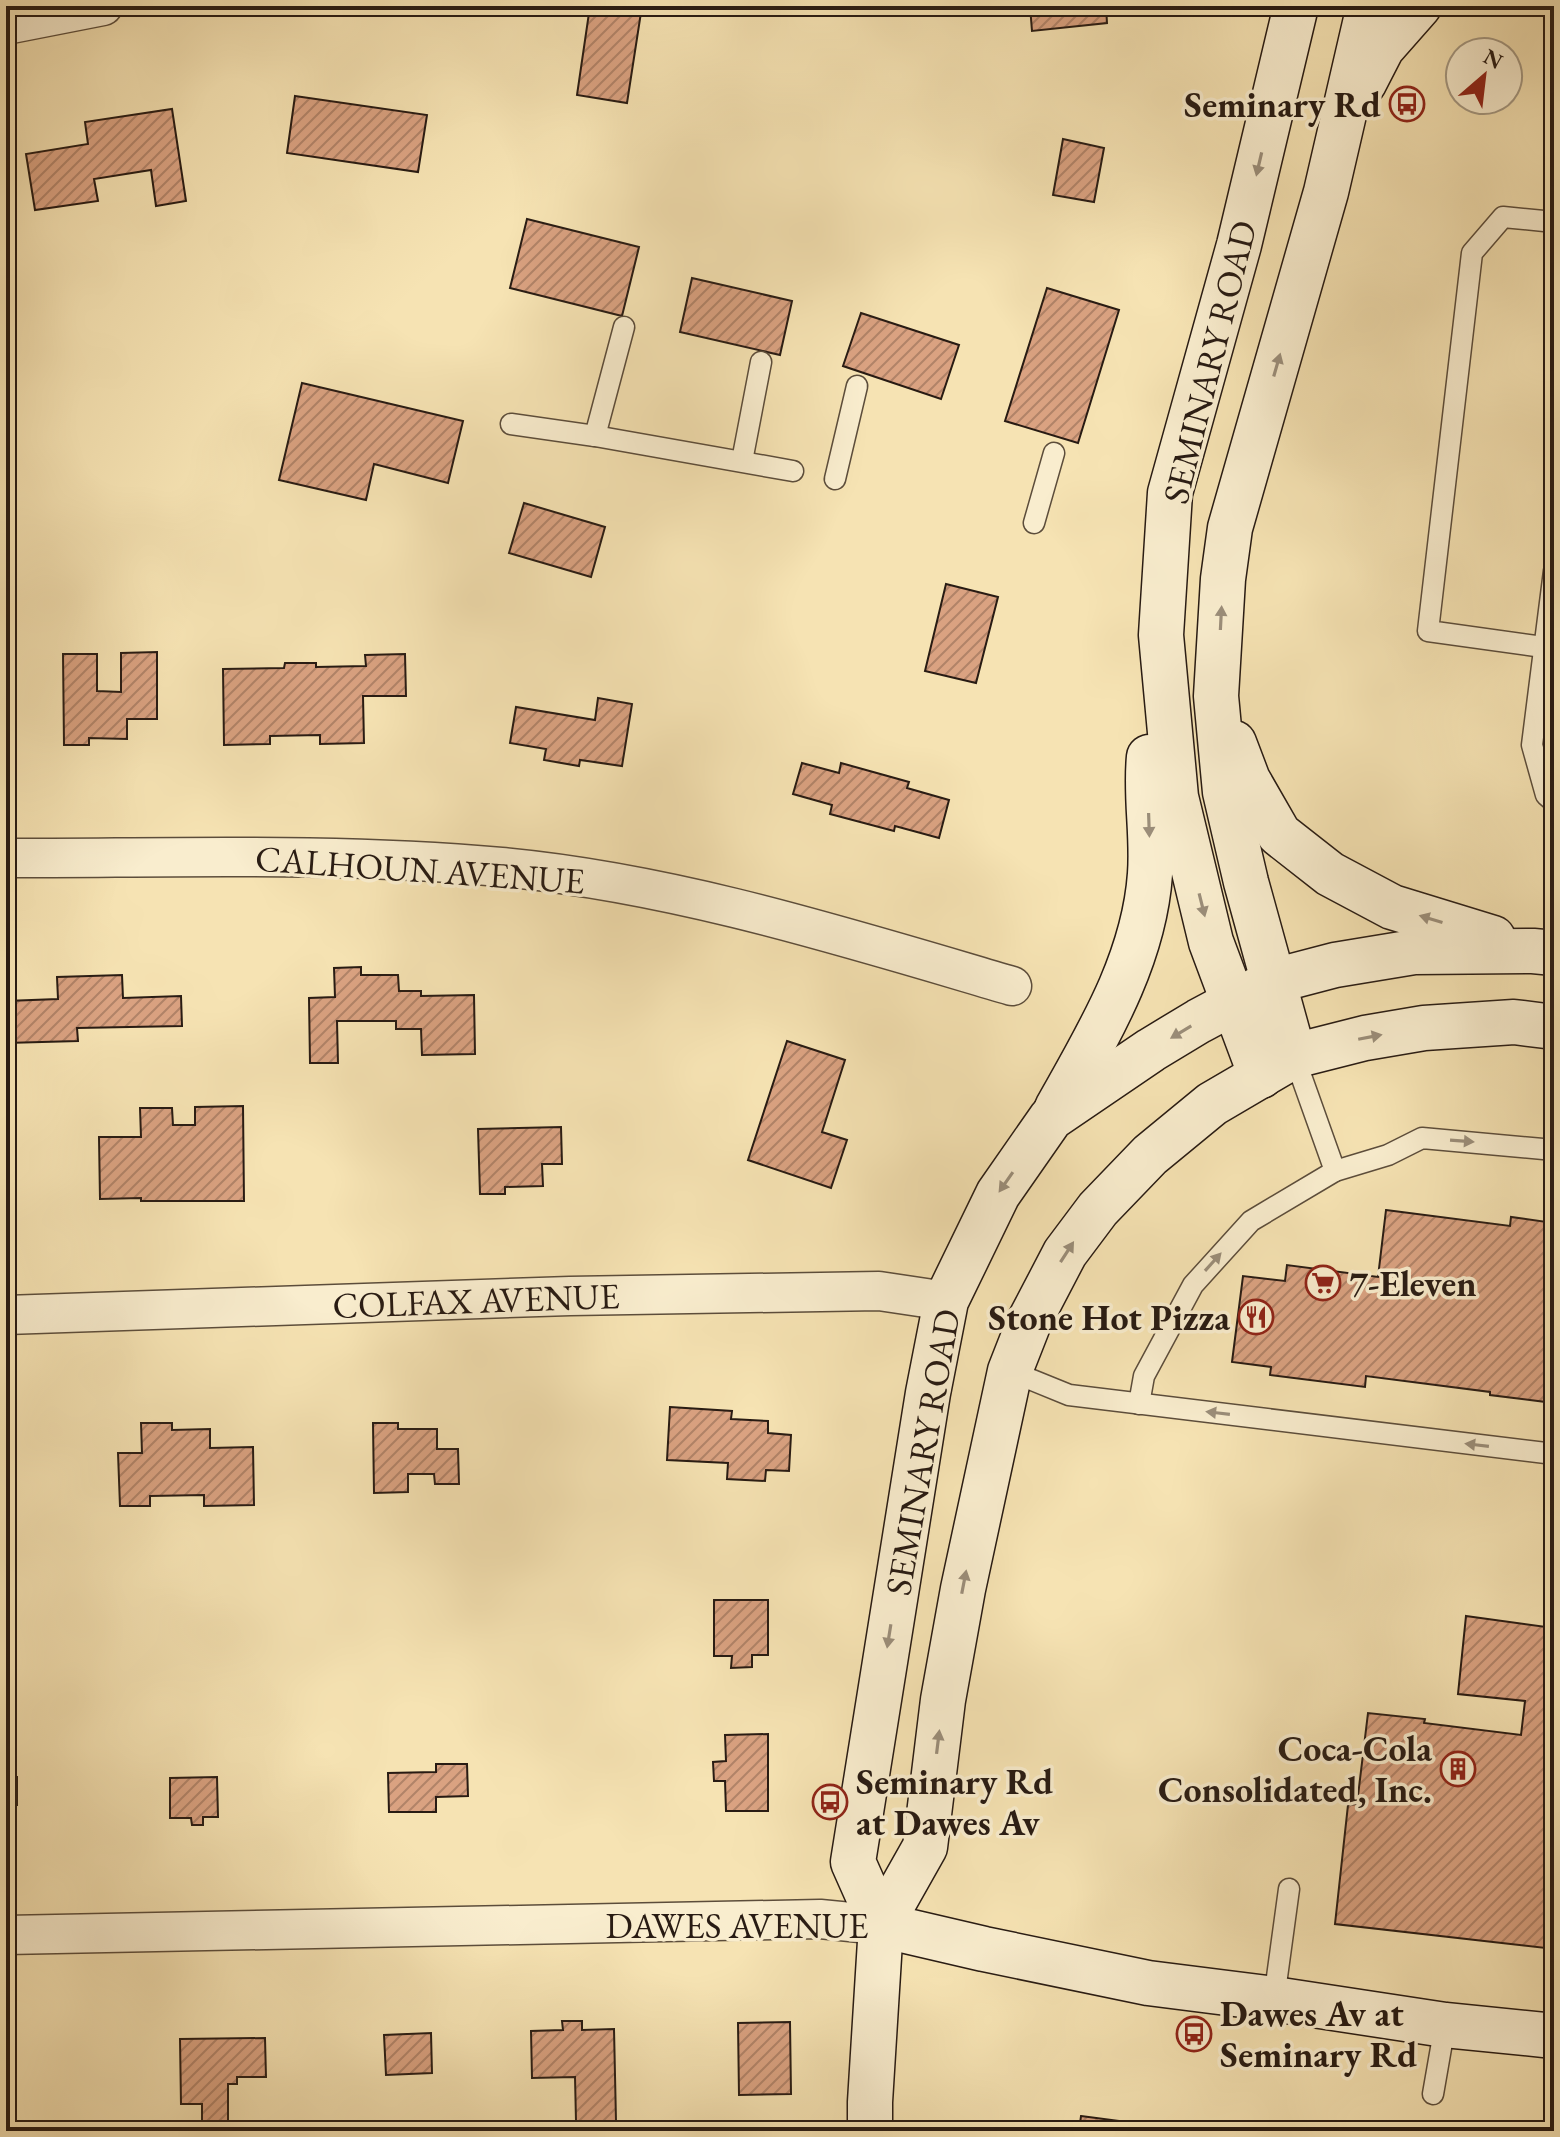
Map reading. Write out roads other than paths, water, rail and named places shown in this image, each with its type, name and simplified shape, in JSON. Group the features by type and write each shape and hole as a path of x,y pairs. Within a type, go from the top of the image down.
{"main road":[{"name":"SEMINARY ROAD","path":"1278,1066 1234,1003 1211,942 1176,797 1161,635 1170,493 1239,245 1296,6"},
{"name":"SEMINARY ROAD","path":"1278,1066 1274,981 1225,792 1216,696 1223,579 1230,528 1321,208 1369,6"},
{"path":"1341,128 1382,48 1419,6"},
{"path":"1051,1118 1107,1017 1132,960 1147,904 1151,872 1148,774 1161,635"},
{"path":"1216,696 1248,780 1279,834 1330,874 1392,907 1543,952"},
{"path":"1274,981 1335,965 1414,952 1543,952"},
{"name":"SEMINARY ROAD","path":"881,1925 853,1862 928,1393 946,1301 998,1194 1051,1118 1151,1050 1274,981"},
{"path":"1278,1066 1365,1038 1424,1028 1514,1022 1554,1027"},
{"name":"SEMINARY ROAD","path":"870,2131 881,1925 925,1847 943,1700 963,1589 1010,1371 1030,1320 1065,1253 1098,1209 1160,1146 1212,1104 1278,1066"},
{"name":"DAWES AVENUE","path":"881,1925 1148,1983 1445,2025 1554,2036"}],"street":[{"path":"6,25 103,6"},
{"name":"CALHOUN AVENUE","path":"6,858 329,857 502,867 690,897 1012,986"},
{"name":"COLFAX AVENUE","path":"6,1315 570,1296 864,1291 946,1301"},
{"name":"DAWES AVENUE","path":"6,1935 820,1919 881,1925"}],"lane":[{"path":"1543,647 1428,631 1472,253 1503,217 1554,222"},
{"path":"595,436 624,327"},
{"path":"742,461 761,362"},
{"path":"835,479 857,386"},
{"path":"511,424 793,471"},
{"path":"1034,523 1054,453"},
{"path":"1554,571 1532,745 1546,795 1554,802"},
{"path":"1278,1066 1335,1171"},
{"path":"1139,1404 1144,1376 1193,1285 1251,1221 1335,1171 1388,1155 1422,1138 1554,1150"},
{"path":"1010,1371 1069,1395 1554,1454"},
{"path":"1274,1999 1289,1889"},
{"path":"1433,2094 1445,2025"}],"place":[{"name":"Seminary Rd","path":"1407,104"},
{"name":"7-Eleven","path":"1323,1283"},
{"name":"Stone Hot Pizza","path":"1256,1317"},
{"name":"Coca-Cola Consolidated, Inc.","path":"1458,1769"},
{"name":"Seminary Rd at Dawes Av","path":"830,1802"},
{"name":"Dawes Av at Seminary Rd","path":"1194,2034"}]}
